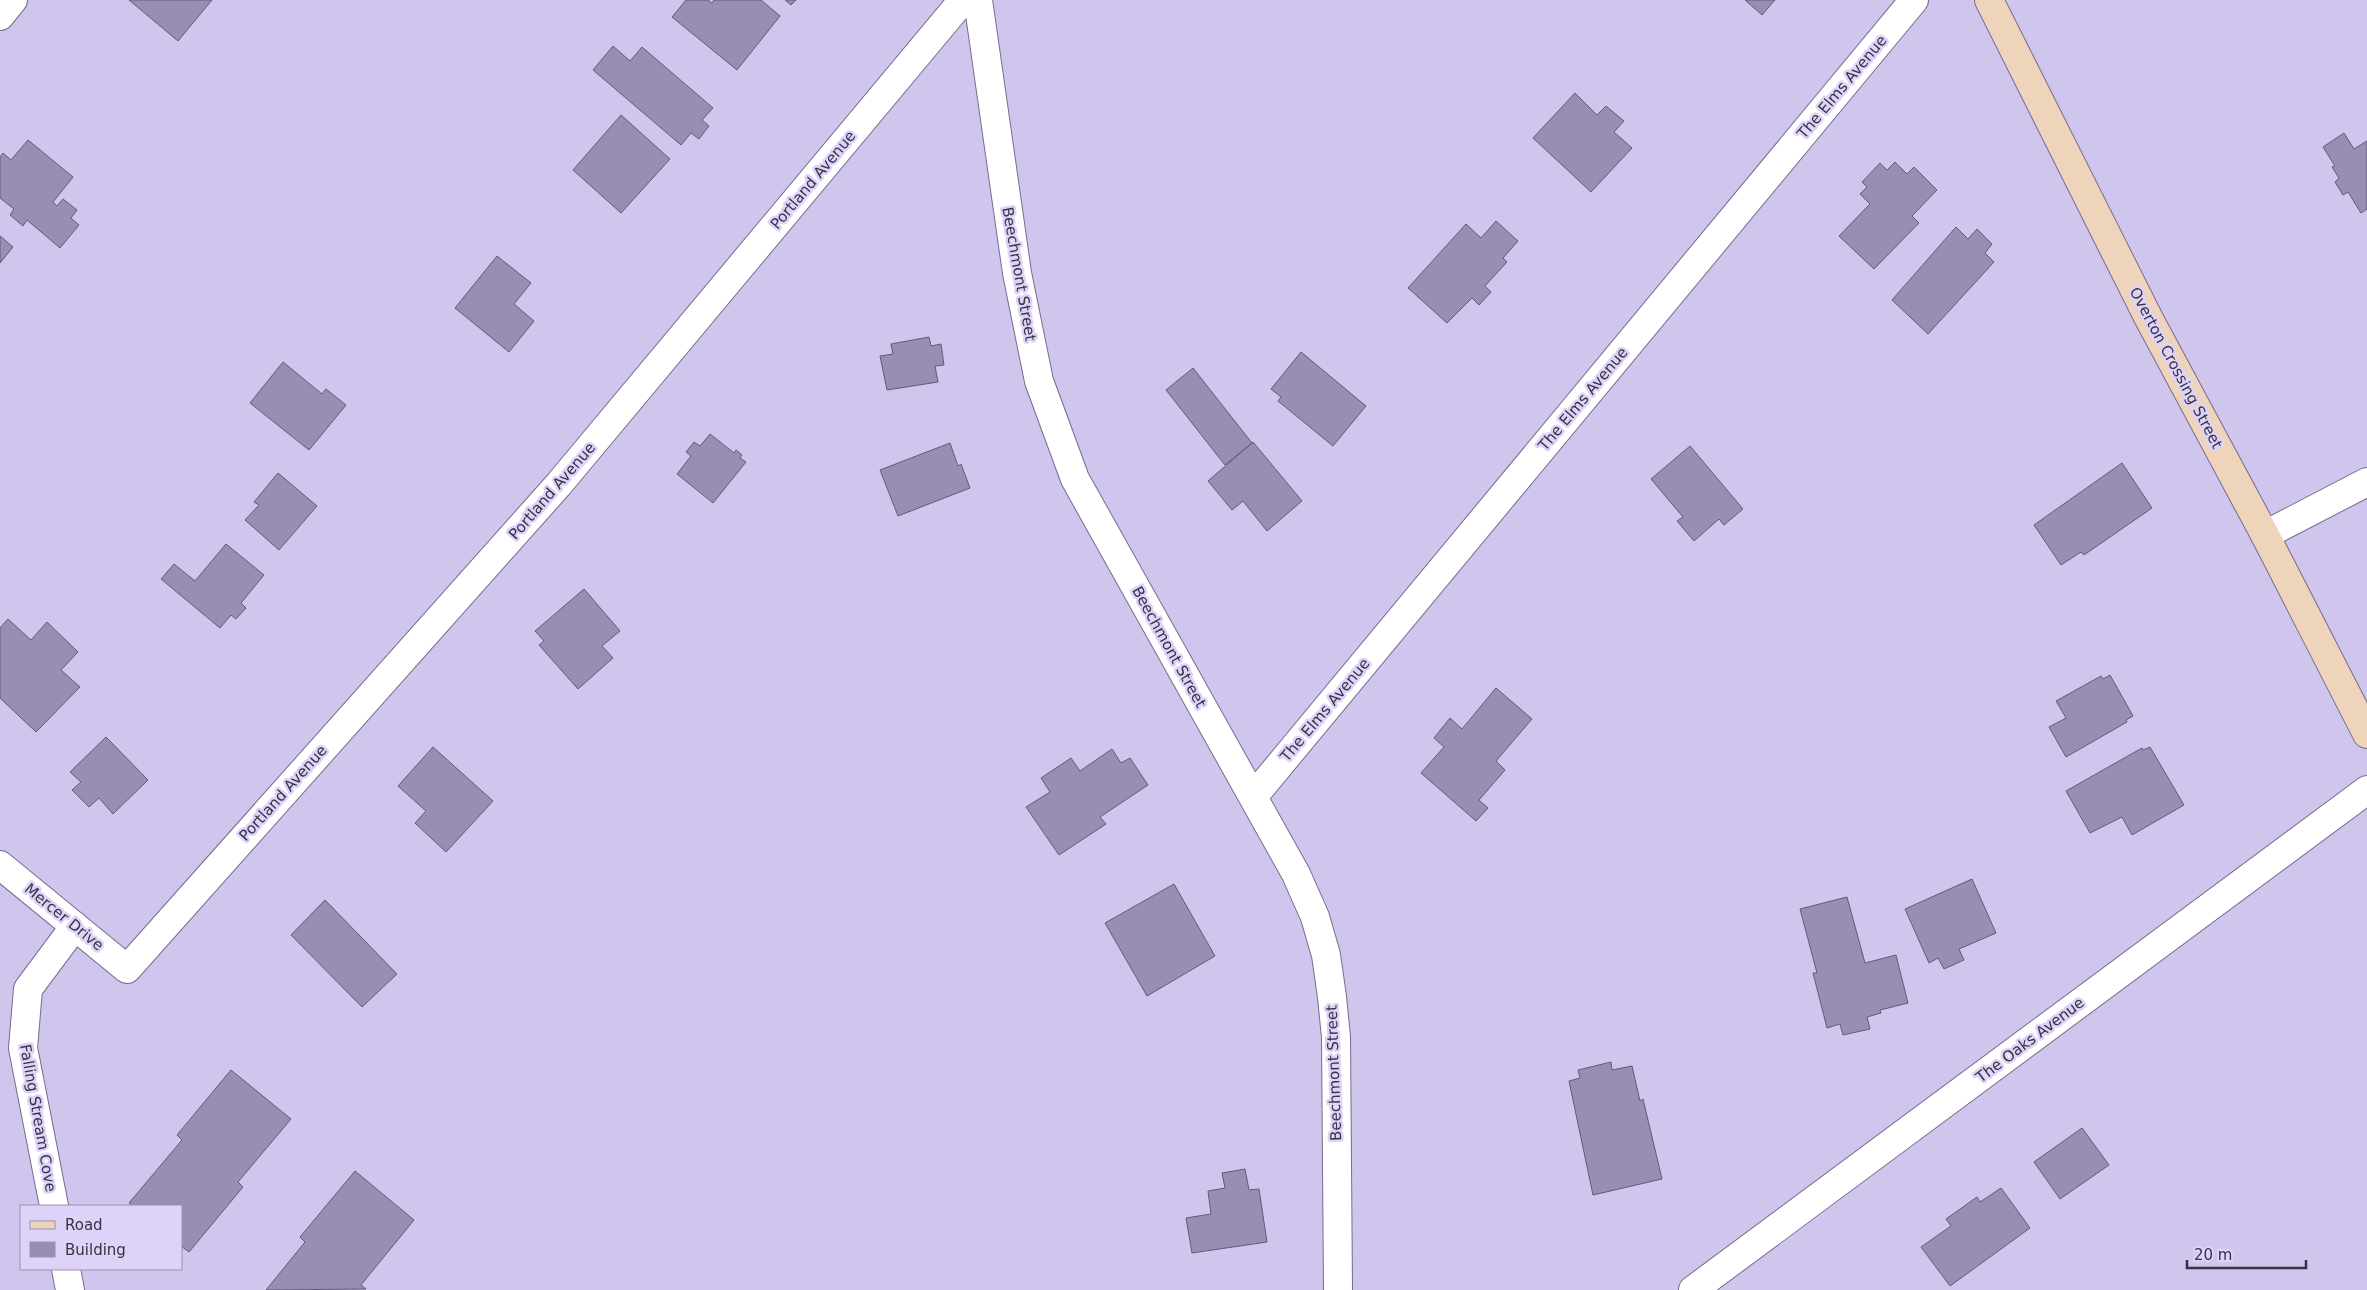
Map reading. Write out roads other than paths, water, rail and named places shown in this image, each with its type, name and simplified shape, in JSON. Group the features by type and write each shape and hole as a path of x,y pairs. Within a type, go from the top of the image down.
{"main road":[{"name":"Overton Crossing Street","path":"1989,0 2148,317 2266,535 2367,734"}],"street":[{"path":"0,16 13,0"},
{"name":"Portland Avenue","path":"127,969 559,484 963,0"},
{"name":"Beechmont Street","path":"978,0 1017,272 1039,380 1075,479 1296,874 1315,916 1326,955 1336,1037 1338,1290"},
{"name":"The Elms Avenue","path":"1253,797 1914,0"},
{"path":"2266,535 2367,482"},
{"name":"The Oaks Avenue","path":"1693,1290 2367,790"},
{"name":"Mercer Drive","path":"0,865 127,969"},
{"name":"Falling Stream Cove","path":"54,1205 23,1048 28,989 75,926"},
{"path":"66,1270 70,1290"}]}
